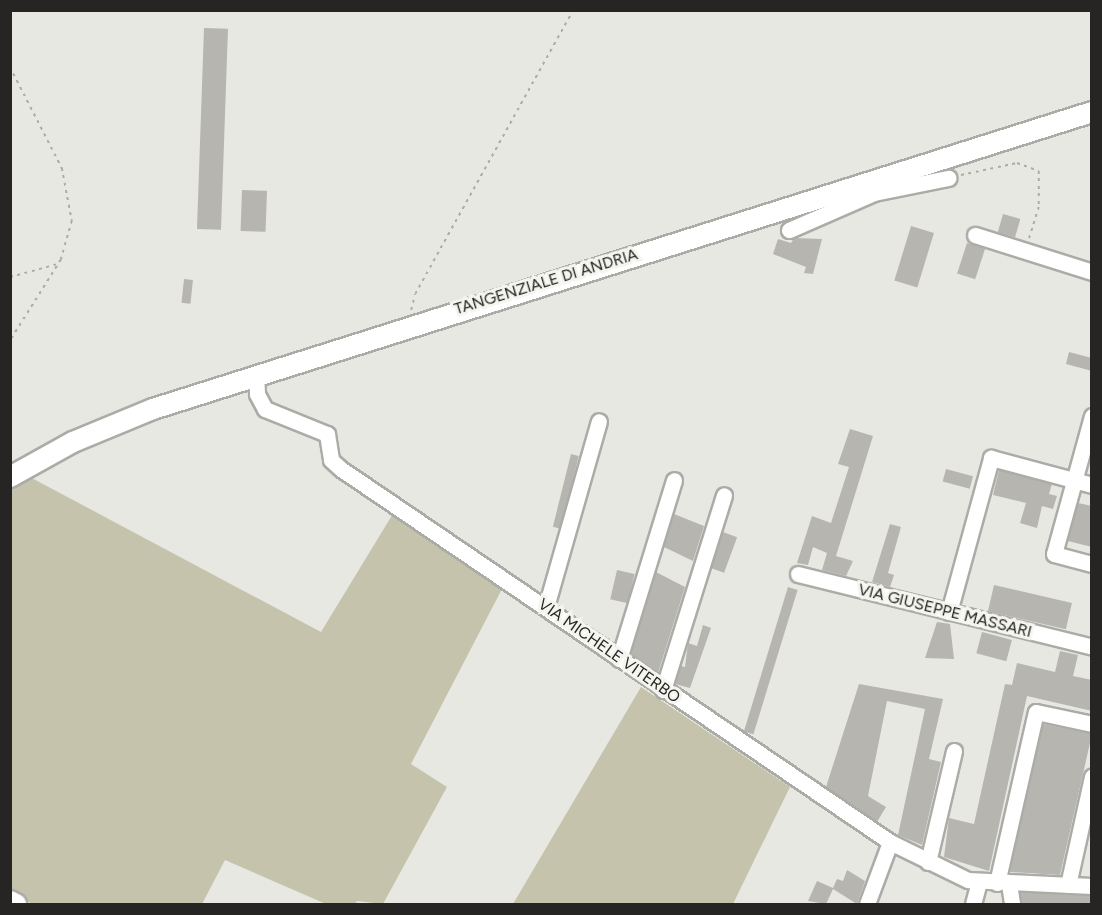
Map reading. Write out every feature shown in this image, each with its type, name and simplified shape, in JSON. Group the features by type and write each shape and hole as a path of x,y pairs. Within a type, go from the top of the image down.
{"main road":[{"name":"TANGENZIALE DI ANDRIA","path":"10,477 73,442 153,409 407,326 869,188 1092,112"},
{"path":"10,901 16,904"}],"street":[{"path":"789,230 869,188 948,178"},
{"path":"975,235 1092,272"},
{"name":"VIA MICHELE VITERBO","path":"256,375 257,394 265,409 327,435 331,460 341,469 470,560 546,607 663,690 890,842 928,862 979,882 1092,886"},
{"path":"1092,416 1054,555 1092,564"},
{"path":"546,607 599,421"},
{"path":"949,612 992,459 1092,485"},
{"path":"619,659 674,480"},
{"path":"663,690 724,495"},
{"name":"VIA GIUSEPPE MASSARI","path":"798,574 1092,647"},
{"path":"1012,904 1003,883 1036,712 1092,724"},
{"path":"928,862 954,751"},
{"path":"1068,885 1092,777"},
{"path":"867,904 890,842"},
{"path":"973,904 979,882"}],"path":[{"path":"407,326 416,294 573,10"},
{"path":"10,68 62,168 72,221 58,264 10,341"},
{"path":"948,178 1017,163 1039,171 1039,207 1025,251"},
{"path":"10,277 58,264"}],"shaded area":[{"path":"28,476 321,632 394,512 502,589 411,764 447,787 383,904 357,901 355,904 326,904 225,860 202,904 33,904 11,894 10,489"},
{"path":"641,687 790,787 733,904 513,904"}],"building":[{"path":"204,28 228,29 221,230 197,229"},
{"path":"242,190 267,191 266,232 241,231"},
{"path":"1003,214 1020,219 1015,237 998,232"},
{"path":"911,226 934,233 917,288 894,281"},
{"path":"794,238 822,239 813,274 804,273 806,267 773,254 778,239 791,243"},
{"path":"967,243 985,249 975,279 957,273"},
{"path":"184,279 193,280 190,304 181,303"},
{"path":"1069,352 1092,358 1092,371 1066,364"},
{"path":"850,429 873,436 836,556 853,561 846,576 822,570 827,553 813,547 808,565 797,563 812,516 831,523 849,467 838,464"},
{"path":"571,454 579,456 561,529 553,527"},
{"path":"946,469 973,476 970,489 943,482"},
{"path":"999,470 1052,484 1049,494 1057,496 1053,509 1042,506 1037,528 1020,523 1026,503 993,495"},
{"path":"1078,503 1092,506 1092,547 1068,541"},
{"path":"674,514 704,526 693,561 664,547"},
{"path":"890,524 901,527 888,573 894,575 890,587 872,582"},
{"path":"723,532 737,537 724,573 710,568"},
{"path":"617,570 635,574 628,603 610,599"},
{"path":"656,572 685,587 658,673 631,654"},
{"path":"994,585 1072,603 1066,629 988,611"},
{"path":"788,587 798,590 753,734 744,731"},
{"path":"937,622 950,624 954,659 925,658"},
{"path":"703,625 711,628 690,688 675,684 681,666 685,667 688,643 697,646"},
{"path":"982,632 1012,640 1006,661 976,653"},
{"path":"1060,651 1078,655 1073,676 1092,680 1092,711 1027,696 989,871 944,857 949,818 974,824 1005,684 1012,685 1017,663 1055,672"},
{"path":"859,684 943,699 929,759 941,762 922,845 898,835 925,709 887,701 868,796 886,807 877,822 826,787"},
{"path":"1043,724 1092,734 1060,875 1010,872"},
{"path":"847,870 865,881 857,904 833,889 826,904 808,901 817,881 833,888 837,879 843,881"},
{"path":"1020,892 1092,896 1092,904 1022,904"}]}
